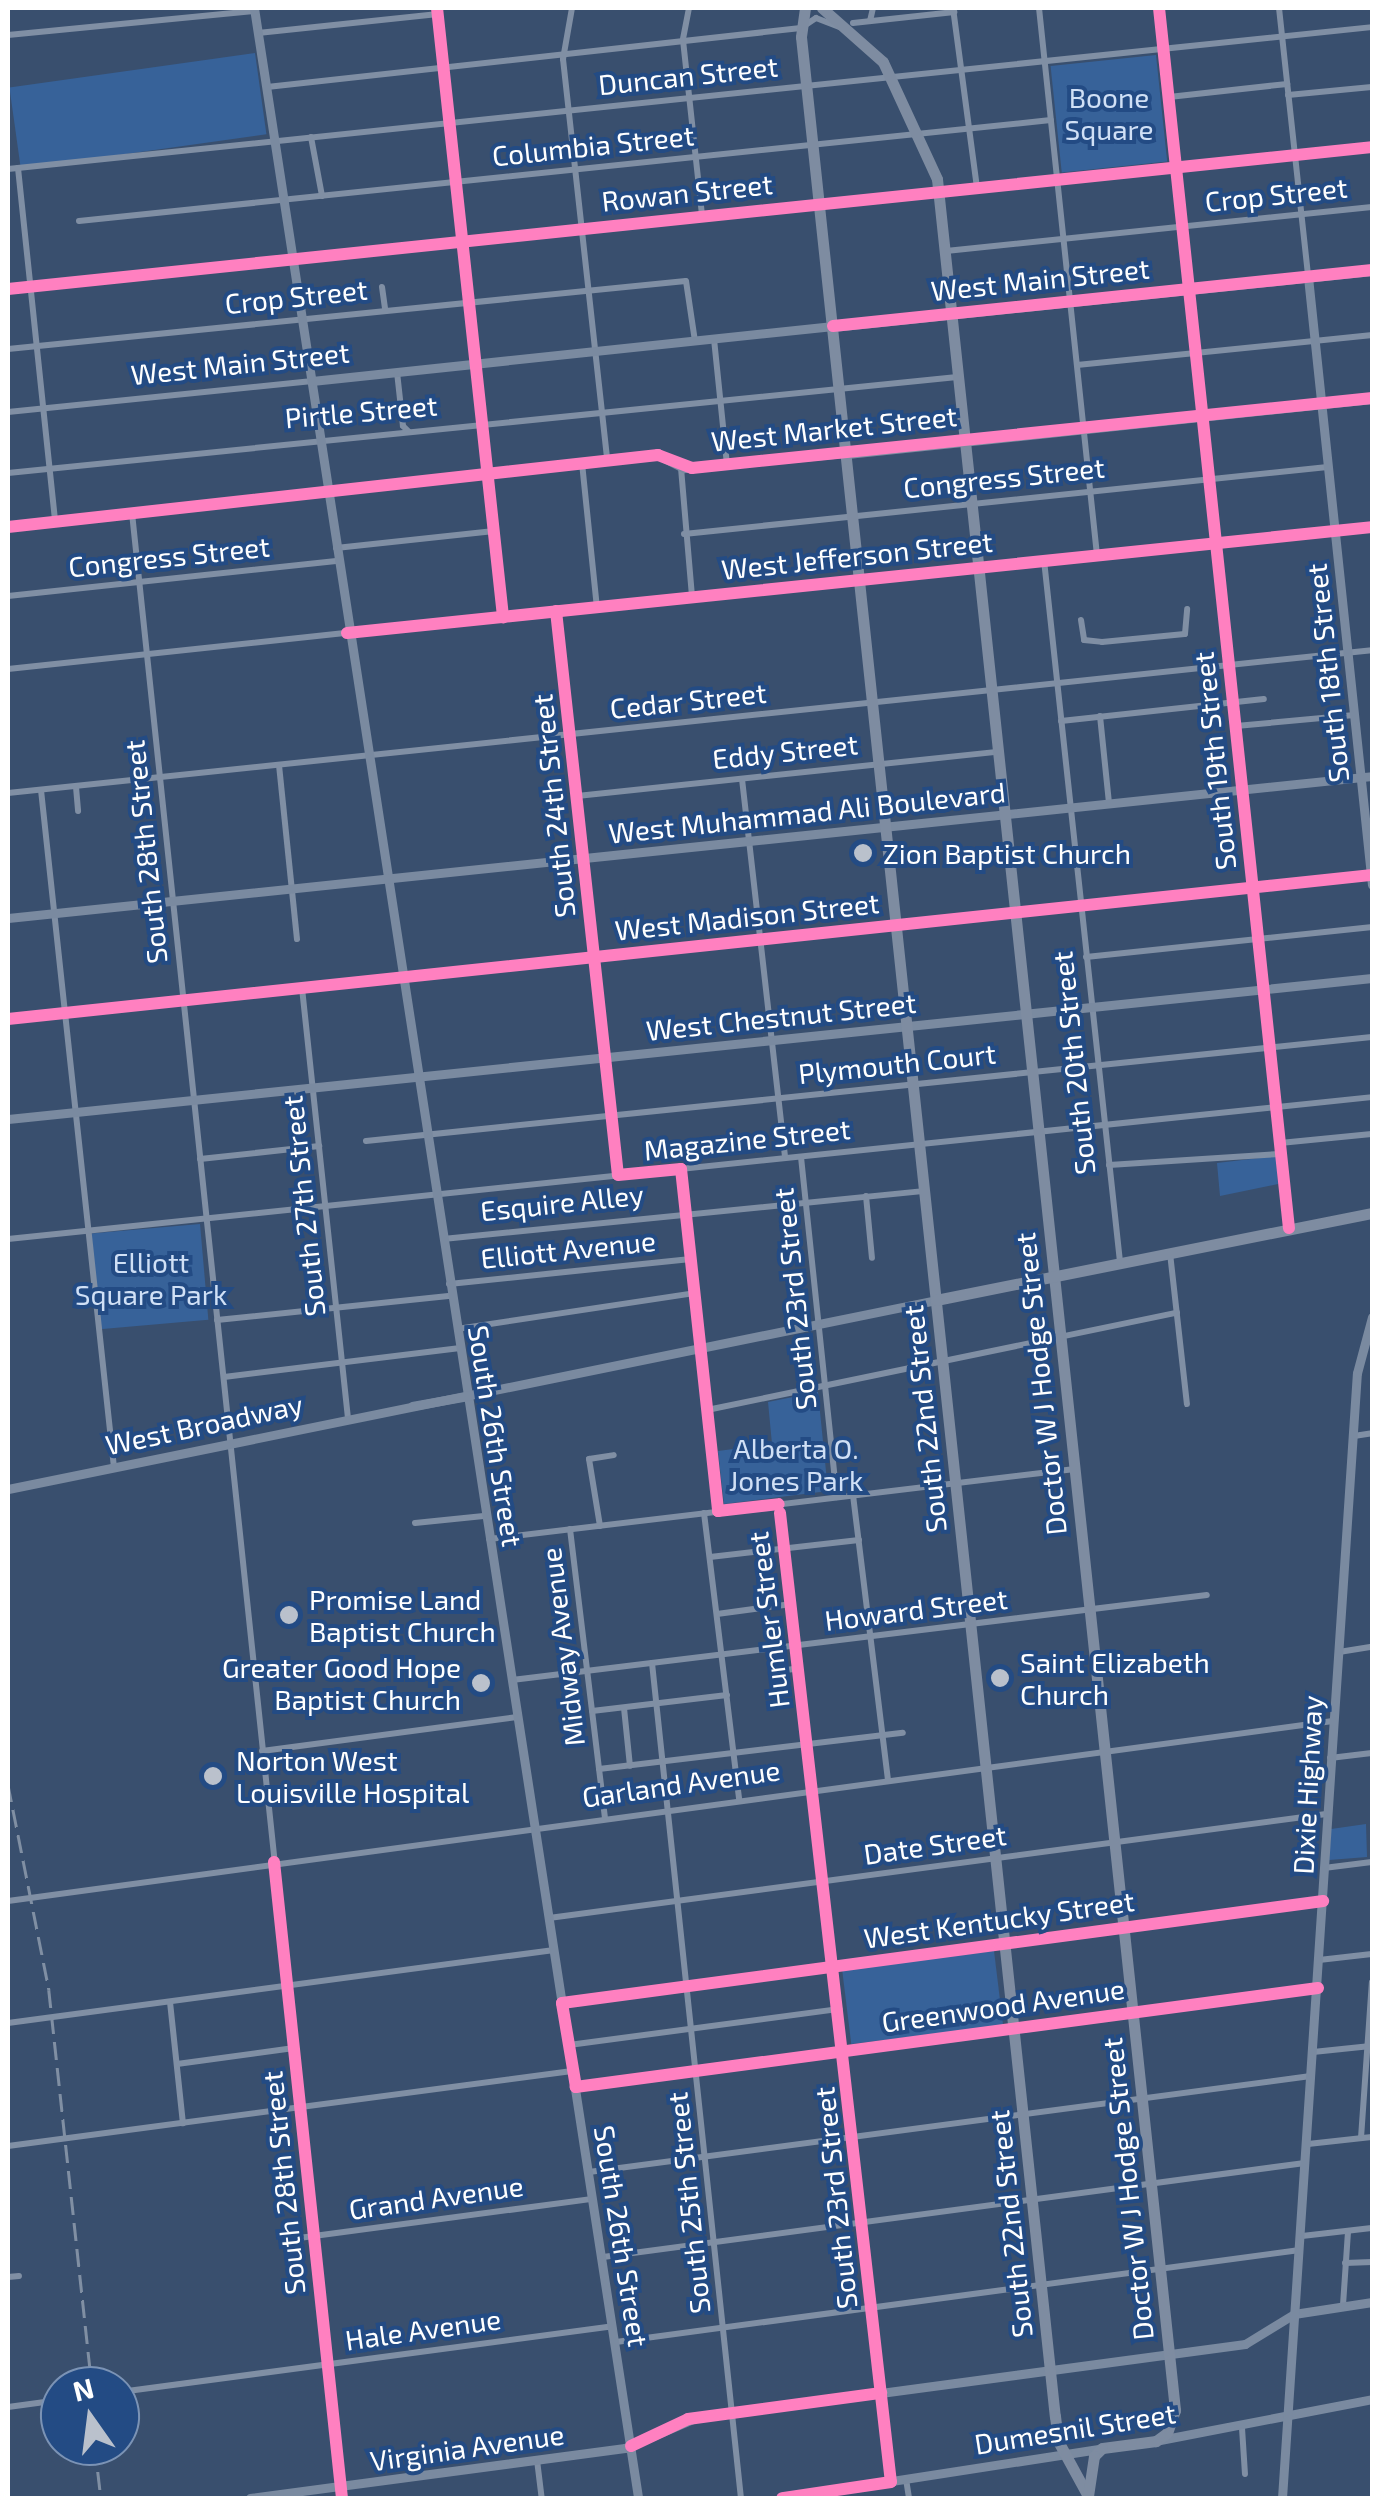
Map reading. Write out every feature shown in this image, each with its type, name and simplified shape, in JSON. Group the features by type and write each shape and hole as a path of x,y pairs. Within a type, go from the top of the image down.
{"main road":[{"name":"South 22nd Street","path":"805,8 801,28 819,204 1057,2438 1088,2497"},
{"name":"Doctor W J Hodge Street","path":"822,8 851,27 893,76 920,134 938,192 1170,2354 1174,2421 1156,2441"},
{"name":"West Main Street","path":"832,326 1372,270"},
{"name":"West Market Street","path":"847,453 1372,398"},
{"name":"West Broadway","path":"936,1300 1372,1213"},
{"name":"Dumesnil Street","path":"1102,2448 1156,2441"},
{"path":"1088,2497 1089,2463 1102,2448"}],"street":[{"path":"572,8 563,56 607,460"},
{"path":"689,8 683,40 702,216"},
{"path":"870,21 873,8"},
{"path":"1039,8 1097,555"},
{"name":"South 19th Street","path":"1159,8 1289,1228"},
{"path":"1279,8 1308,277"},
{"path":"8,35 254,9"},
{"name":"South 26th Street","path":"254,9 322,441 347,633 638,2498"},
{"path":"267,86 801,28 816,18 851,27 954,10 976,188"},
{"path":"258,32 438,11 503,617"},
{"name":"Duncan Street","path":"8,168 1372,27"},
{"path":"1168,96 1287,84"},
{"path":"1288,96 1372,87"},
{"name":"Columbia Street","path":"79,221 1051,120"},
{"path":"311,137 322,196"},
{"name":"Rowan Street","path":"8,289 1372,147"},
{"path":"18,168 54,522"},
{"name":"Crop Street","path":"945,251 1372,207"},
{"name":"South 18th Street","path":"1308,277 1347,653 1367,777 1372,886"},
{"name":"Crop Street","path":"8,349 588,288 687,282 696,340"},
{"path":"382,287 386,309"},
{"name":"West Main Street","path":"8,412 832,326"},
{"path":"1077,364 1372,335"},
{"path":"714,339 727,465"},
{"path":"397,372 402,426 410,432"},
{"name":"Pirtle Street","path":"8,473 958,377"},
{"name":"West Market Street","path":"8,527 607,460 664,456 680,468 847,453"},
{"path":"582,463 598,607"},
{"name":"Congress Street","path":"684,534 1328,467"},
{"path":"680,468 692,597"},
{"name":"South 28th Street","path":"132,513 342,2498"},
{"name":"West Jefferson Street","path":"8,669 1372,527"},
{"path":"334,548 494,532"},
{"name":"South 20th Street","path":"1044,560 1120,1262"},
{"name":"Congress Street","path":"8,596 336,561"},
{"path":"1081,620 1084,640 1102,642 1185,634 1188,609"},
{"name":"South 24th Street","path":"556,611 618,1175"},
{"name":"Cedar Street","path":"8,794 1372,650"},
{"path":"1061,721 1264,699"},
{"path":"1236,726 1355,715"},
{"path":"1100,716 1109,803"},
{"name":"Eddy Street","path":"576,796 998,752"},
{"path":"278,766 298,939"},
{"name":"West Muhammad Ali Boulevard","path":"8,918 1367,777"},
{"name":"South 23rd Street","path":"742,778 785,1158"},
{"path":"76,787 78,811"},
{"path":"41,790 114,1468"},
{"name":"West Madison Street","path":"8,1018 1372,875"},
{"path":"1086,956 1372,927"},
{"name":"West Chestnut Street","path":"8,1119 1372,978"},
{"name":"South 27th Street","path":"302,988 348,1419"},
{"name":"Plymouth Court","path":"366,1141 1372,1036"},
{"name":"Magazine Street","path":"8,1239 1372,1097"},
{"path":"1280,1143 1372,1134"},
{"path":"200,1159 319,1146"},
{"path":"1109,1166 1281,1154"},
{"name":"South 23rd Street","path":"801,1156 837,1497"},
{"path":"681,1169 718,1511"},
{"name":"Esquire Alley","path":"443,1239 925,1190"},
{"path":"866,1196 872,1258"},
{"path":"1170,1252 1187,1404"},
{"name":"Elliott Avenue","path":"449,1284 691,1259"},
{"path":"457,1329 694,1293"},
{"name":"Elliott Avenue","path":"217,1320 451,1296"},
{"name":"West Broadway","path":"8,1490 936,1300"},
{"path":"707,1410 1177,1314"},
{"name":"Dixie Highway","path":"1282,2498 1354,1436 1362,1340 1372,1317"},
{"path":"224,1377 460,1348"},
{"path":"1354,1436 1372,1432"},
{"path":"600,1526 589,1460 614,1455"},
{"path":"488,1539 1074,1469"},
{"path":"853,1496 888,1780"},
{"name":"Humler Street","path":"779,1504 815,1790"},
{"path":"704,1513 739,1800"},
{"path":"414,1523 484,1516"},
{"name":"Midway Avenue","path":"570,1530 605,1818"},
{"path":"710,1557 859,1540"},
{"name":"Howard Street","path":"512,1680 1207,1595"},
{"path":"717,1614 791,1604"},
{"path":"1338,1652 1372,1647"},
{"name":"South 25th Street","path":"652,1664 741,2498"},
{"path":"772,1672 799,1668"},
{"path":"592,1711 727,1695"},
{"path":"624,1708 630,1766"},
{"path":"262,1751 517,1717"},
{"name":"Garland Avenue","path":"8,1901 1333,1721"},
{"path":"599,1769 903,1733"},
{"path":"1330,1758 1372,1753"},
{"name":"South 23rd Street","path":"815,1790 890,2482"},
{"name":"Date Street","path":"549,1918 1326,1814"},
{"path":"1324,1868 1372,1862"},
{"name":"West Kentucky Street","path":"562,2003 1323,1901"},
{"path":"8,2023 554,1950"},
{"path":"1319,1960 1372,1954"},
{"path":"1361,2138 1369,2090 1372,1982"},
{"name":"Greenwood Avenue","path":"576,2088 1318,1988"},
{"path":"170,2002 183,2123"},
{"path":"569,2045 840,2009"},
{"path":"1313,2052 1370,2046"},
{"path":"177,2064 294,2048"},
{"path":"8,2146 572,2071"},
{"path":"589,2172 1312,2076"},
{"path":"1308,2144 1372,2137"},
{"path":"602,2257 1306,2163"},
{"name":"Grand Avenue","path":"284,2240 594,2199"},
{"path":"1302,2236 1372,2228"},
{"path":"1343,2306 1348,2231"},
{"path":"616,2342 1301,2250"},
{"path":"1346,2263 1372,2262"},
{"path":"8,2277 19,2276"},
{"path":"1294,2314 1372,2302"},
{"name":"Virginia Avenue","path":"250,2498 631,2446 680,2422 733,2413 1250,2343 1294,2314"},
{"name":"Hale Avenue","path":"140,2389 614,2326"},
{"name":"Dumesnil Street","path":"1156,2441 1242,2428 1288,2412 1372,2399"},
{"path":"8,2407 40,2403"},
{"path":"1242,2428 1245,2474"},
{"name":"Dumesnil Street","path":"782,2498 1102,2448"},
{"path":"537,2460 542,2498"},
{"path":"906,2479 909,2498"}],"green space":[{"path":"255,53 266,134 21,169 9,88"},
{"name":"Boone Square","path":"1156,55 1167,161 1062,172 1051,66"},
{"path":"1276,1156 1278,1184 1220,1196 1217,1163"},
{"name":"Elliott Square Park","path":"200,1224 208,1320 100,1329 91,1233"},
{"name":"Alberta O. Jones Park","path":"818,1392 828,1491 724,1504 718,1451 772,1444 768,1402"},
{"path":"1366,1824 1367,1857 1329,1860 1331,1829"},
{"path":"994,1951 1003,2025 851,2044 842,1970"}],"railway":[{"path":"8,1784 49,1990 90,2366"},
{"path":"97,2466 101,2498"}],"cycle path":[{"path":"437,8 503,617"},
{"path":"1159,8 1289,1228"},
{"path":"8,289 1372,147"},
{"path":"833,326 1372,270"},
{"path":"8,527 658,455 692,468 1372,398"},
{"path":"347,633 1372,527"},
{"path":"556,611 618,1175 681,1169 718,1511 779,1504"},
{"path":"8,1019 1372,875"},
{"path":"780,1513 891,2482 782,2498"},
{"path":"274,1862 342,2498"},
{"path":"1318,1988 576,2087 562,2003 1323,1901"},
{"path":"631,2446 688,2419 881,2393"}],"place":[{"name":"Zion Baptist Church","path":"863,853"},
{"name":"Promise Land Baptist Church","path":"289,1615"},
{"name":"Saint Elizabeth Church","path":"1000,1678"},
{"name":"Greater Good Hope Baptist Church","path":"481,1683"},
{"name":"Norton West Louisville Hospital","path":"213,1776"}]}
